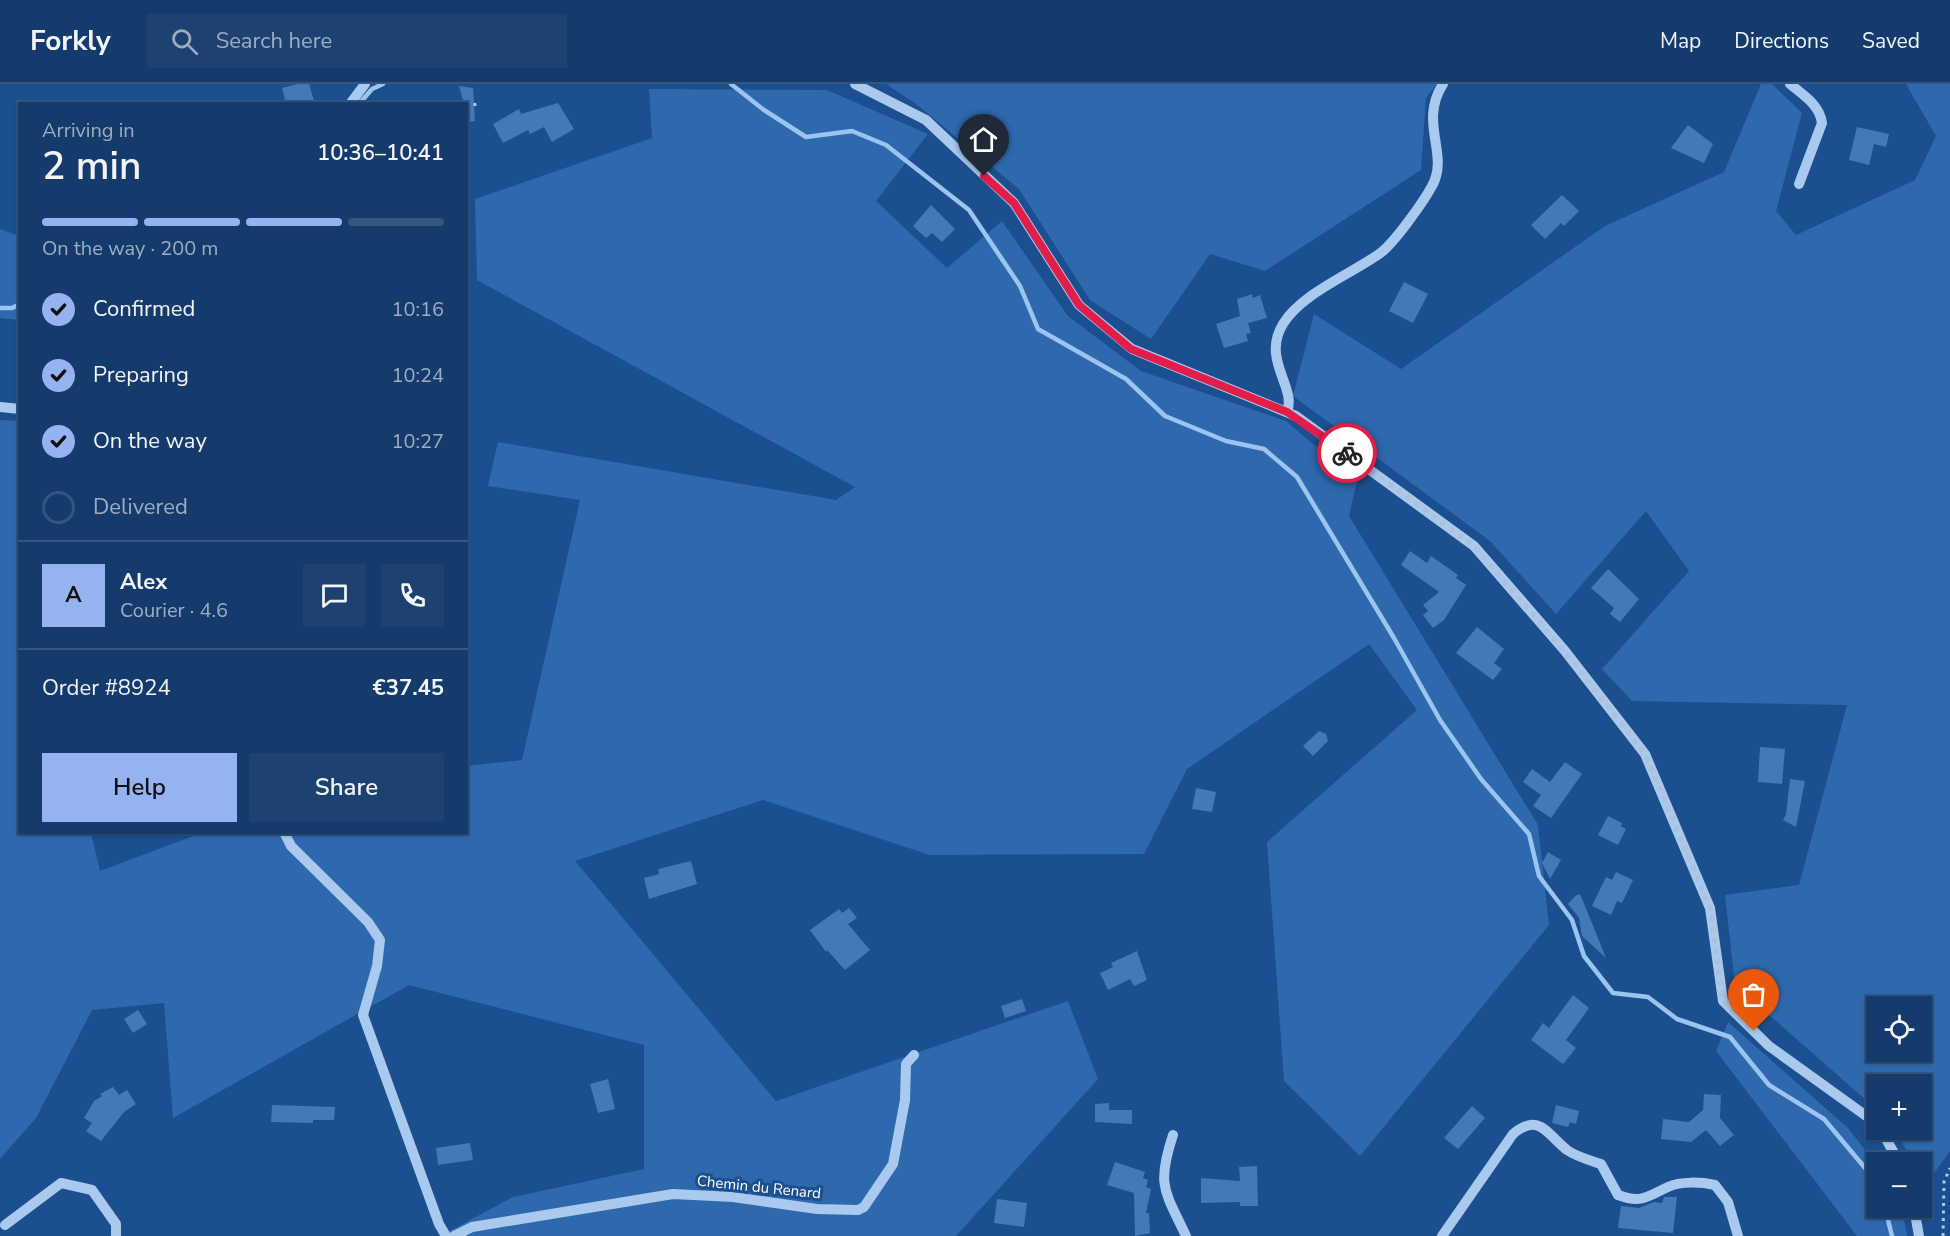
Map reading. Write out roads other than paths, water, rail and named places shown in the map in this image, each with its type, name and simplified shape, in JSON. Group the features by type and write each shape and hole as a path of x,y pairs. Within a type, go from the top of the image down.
{"street":[{"path":"352,102 365,84"},
{"path":"855,84 926,120 1014,203 1079,305 1131,349 1287,412 1306,422 1474,546 1564,651 1645,754 1710,908 1723,1001 1769,1046 1866,1116"},
{"path":"1287,412 1289,398 1281,379 1276,356 1278,334 1283,323 1318,292 1390,245 1426,197 1438,170 1431,125 1434,103 1443,84"},
{"path":"1790,84 1815,105 1821,114 1822,123 1799,184"},
{"path":"0,407 18,409"},
{"path":"285,834 291,846 368,922 380,940 377,966 363,1015 439,1224 446,1236"},
{"name":"Chemin du Renard","path":"454,1236 472,1227 673,1194 733,1197 817,1209 864,1207 893,1164 905,1100 906,1064 914,1055"},
{"path":"1442,1235 1513,1134 1522,1126 1532,1123 1540,1126 1576,1156 1601,1164 1618,1195 1646,1199 1670,1186 1702,1183 1716,1185 1728,1202 1738,1236"},
{"path":"1173,1135 1162,1175 1165,1196 1186,1236"},
{"path":"5,1225 61,1183 92,1190 116,1224 116,1236"},
{"path":"1916,1218 1919,1236"}],"waterway":[{"path":"361,102 372,89 383,84"},
{"path":"731,84 764,110 806,137 852,131 886,145 969,210 1020,286 1038,329 1126,379 1165,416 1226,441 1264,449 1297,477 1394,638 1440,720 1481,779 1529,834 1539,876 1572,920 1584,956 1613,993 1648,997 1677,1019 1730,1037 1769,1085 1824,1119 1866,1169"},
{"path":"0,308 12,308 18,305"},
{"path":"1888,1218 1892,1236"}]}
